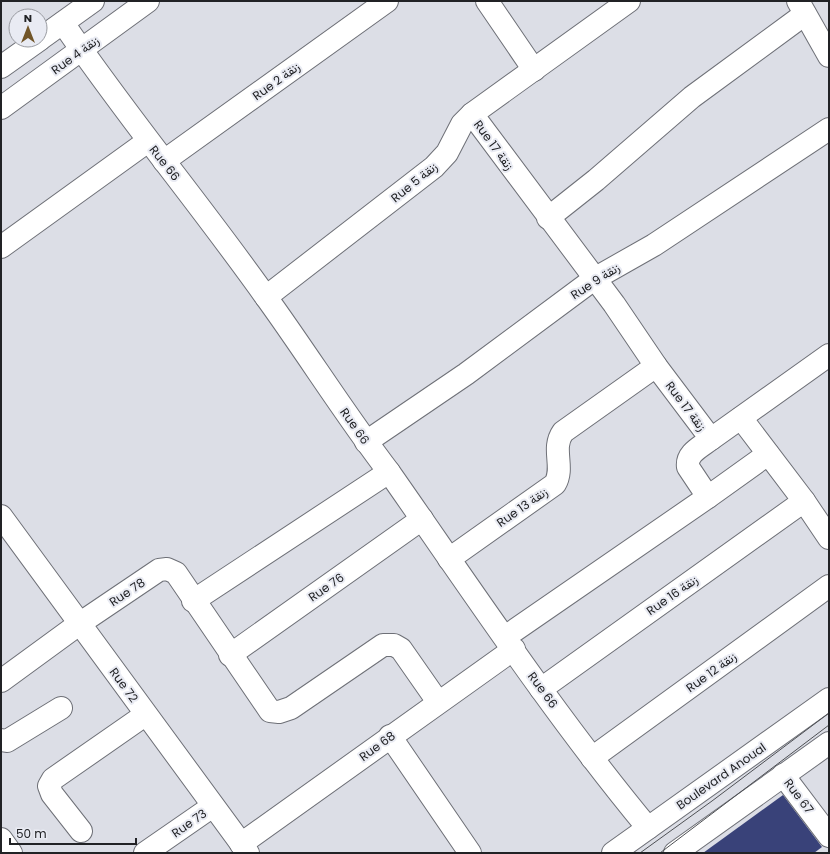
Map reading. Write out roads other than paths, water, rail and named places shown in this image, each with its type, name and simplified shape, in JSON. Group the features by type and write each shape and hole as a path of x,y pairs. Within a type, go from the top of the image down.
{"street":[{"path":"48,34 93,1"},
{"name":"Rue 4 زنقة","path":"1,108 148,1"},
{"name":"Rue 2 زنقة","path":"164,161 387,1"},
{"path":"487,1 534,70"},
{"name":"Rue 5 زنقة","path":"266,297 434,167 447,153 462,124 472,114 629,1"},
{"path":"548,218 596,180 692,97 802,7 829,56"},
{"name":"Rue 66","path":"63,23 148,140 266,297 366,442 389,472 541,689 592,758 648,828"},
{"path":"1,67 28,48"},
{"name":"Rue 17 زنقة","path":"472,114 548,218 614,304 656,366 711,439 690,455 688,461 688,467 708,497"},
{"name":"Rue 9 زنقة","path":"366,442 477,366 594,279 654,245 829,129"},
{"path":"1,247 148,140"},
{"path":"711,439 829,355"},
{"name":"Rue 13 زنقة","path":"449,559 555,484 559,477 560,470 557,446 558,439 563,432 656,366"},
{"path":"741,418 804,501 829,538"},
{"path":"510,643 768,454"},
{"path":"193,601 389,472"},
{"name":"Rue 16 زنقة","path":"541,689 804,501"},
{"name":"Rue 72","path":"1,516 244,848"},
{"name":"Rue 76","path":"230,655 422,519"},
{"name":"Rue 78","path":"1,681 79,624 159,570 168,569 176,574 230,655 270,711 279,712 291,708 383,645 394,645 401,649 438,702"},
{"name":"Rue 12 زنقة","path":"592,758 829,586"},
{"name":"Rue 68","path":"244,848 390,736 438,702 510,643"},
{"name":"Boulevard Anoual","path":"613,853 829,699"},
{"path":"1,740 7,741 61,708"},
{"path":"81,831 52,794 49,786 53,779 145,714"},
{"path":"390,736 470,853"},
{"path":"674,853 829,743"},
{"name":"Rue 67","path":"783,775 829,836"},
{"name":"Rue 73","path":"158,849 213,806"},
{"path":"1,839 11,853"}],"tram line":[{"path":"640,853 829,713"},
{"path":"660,853 829,725"}]}
